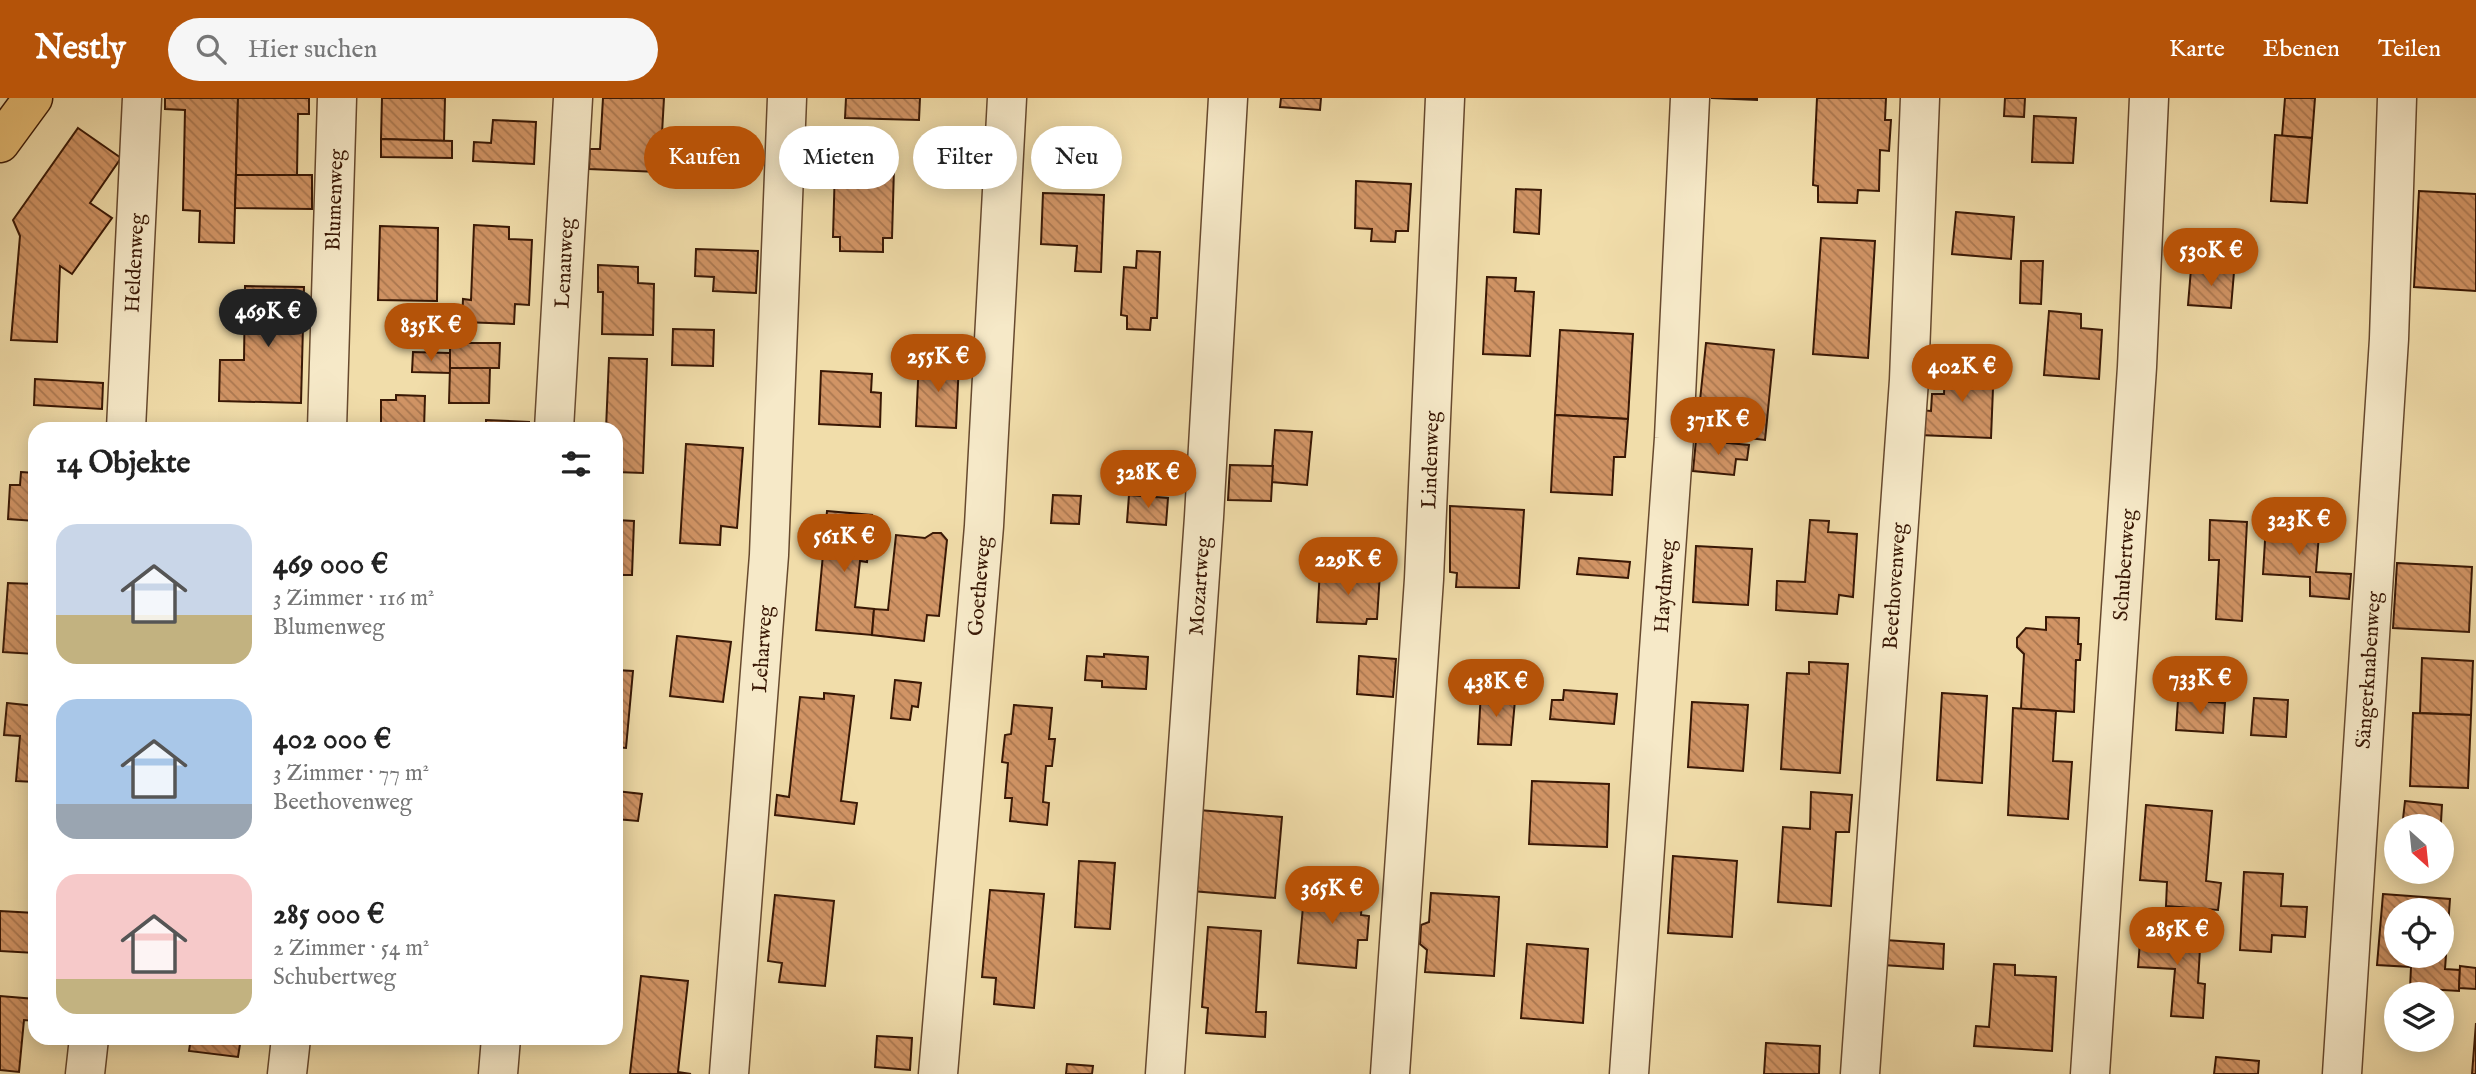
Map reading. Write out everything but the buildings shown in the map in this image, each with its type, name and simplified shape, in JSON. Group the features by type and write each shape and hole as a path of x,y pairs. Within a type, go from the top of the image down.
{"main road":[{"path":"0,143 33,98"}],"street":[{"name":"Heldenweg","path":"125,422 142,98"},
{"name":"Blumenweg","path":"327,422 337,98"},
{"name":"Lenauweg","path":"554,422 573,98"},
{"name":"Leharweg","path":"729,1074 769,555 787,98"},
{"name":"Goetheweg","path":"937,1074 984,526 1007,98"},
{"name":"Mozartweg","path":"1165,1074 1204,517 1228,98"},
{"name":"Lindenweg","path":"1390,1074 1424,579 1445,98"},
{"name":"Haydnweg","path":"1629,1074 1674,438 1690,98"},
{"name":"Beethovenweg","path":"1860,1074 1909,380 1920,98"},
{"name":"Schubertweg","path":"2090,1074 2137,367 2149,98"},
{"name":"Sängerknabenweg","path":"2342,1074 2389,339 2397,98"},
{"path":"85,1074 88,1045"},
{"path":"287,1074 290,1045"},
{"path":"498,1074 500,1045"}]}
